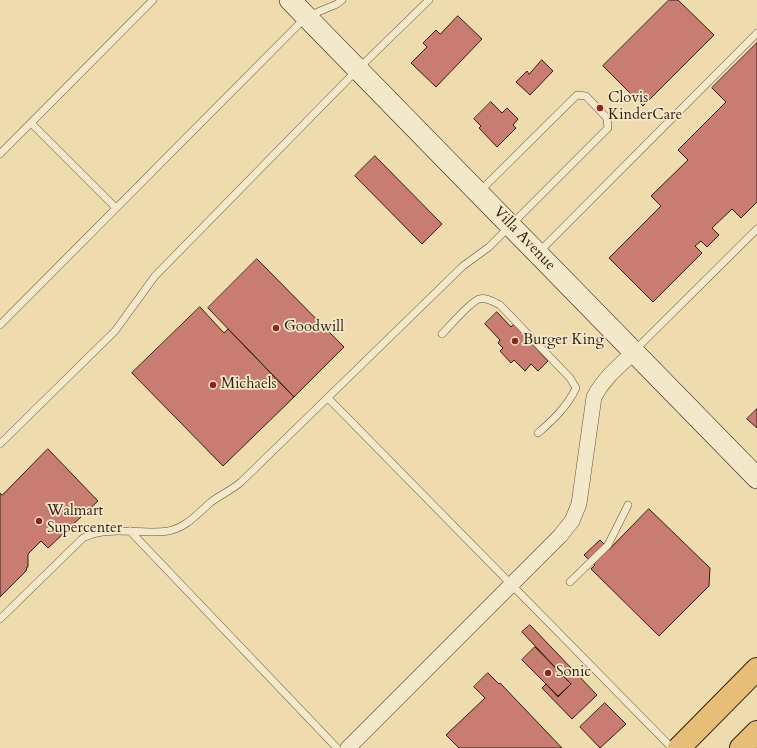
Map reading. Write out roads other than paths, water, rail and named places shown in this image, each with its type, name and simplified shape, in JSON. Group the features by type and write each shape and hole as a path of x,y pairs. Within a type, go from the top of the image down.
{"main road":[{"name":"Villa Avenue","path":"290,0 757,478"},
{"path":"679,748 757,669"},
{"path":"741,748 757,732"}],"street":[{"path":"348,748 512,585 560,536 572,521 579,504 594,397 607,377 634,352"}],"lane":[{"path":"0,154 153,0"},
{"path":"0,325 306,17 337,4 342,0"},
{"path":"0,444 115,330 155,276 358,69 429,0"},
{"path":"538,253 757,33"},
{"path":"0,619 83,538 94,533 130,531 159,532 177,528 188,522 211,502 241,482 463,266 489,247 511,226 608,128 607,118 586,96 577,95 479,193"},
{"path":"31,123 116,208"},
{"path":"634,352 757,229"},
{"path":"442,334 463,312 479,299 489,299 500,305 570,378 576,388 561,412 538,433"},
{"path":"328,398 672,748"},
{"path":"570,582 608,545 628,504"},
{"path":"130,531 338,748"}],"place":[{"name":"Clovis KinderCare","path":"600,108"},
{"name":"Goodwill","path":"276,328"},
{"name":"Burger King","path":"515,341"},
{"name":"Michaels","path":"213,385"},
{"name":"Walmart Supercenter","path":"39,521"},
{"name":"Sonic","path":"548,673"}]}
